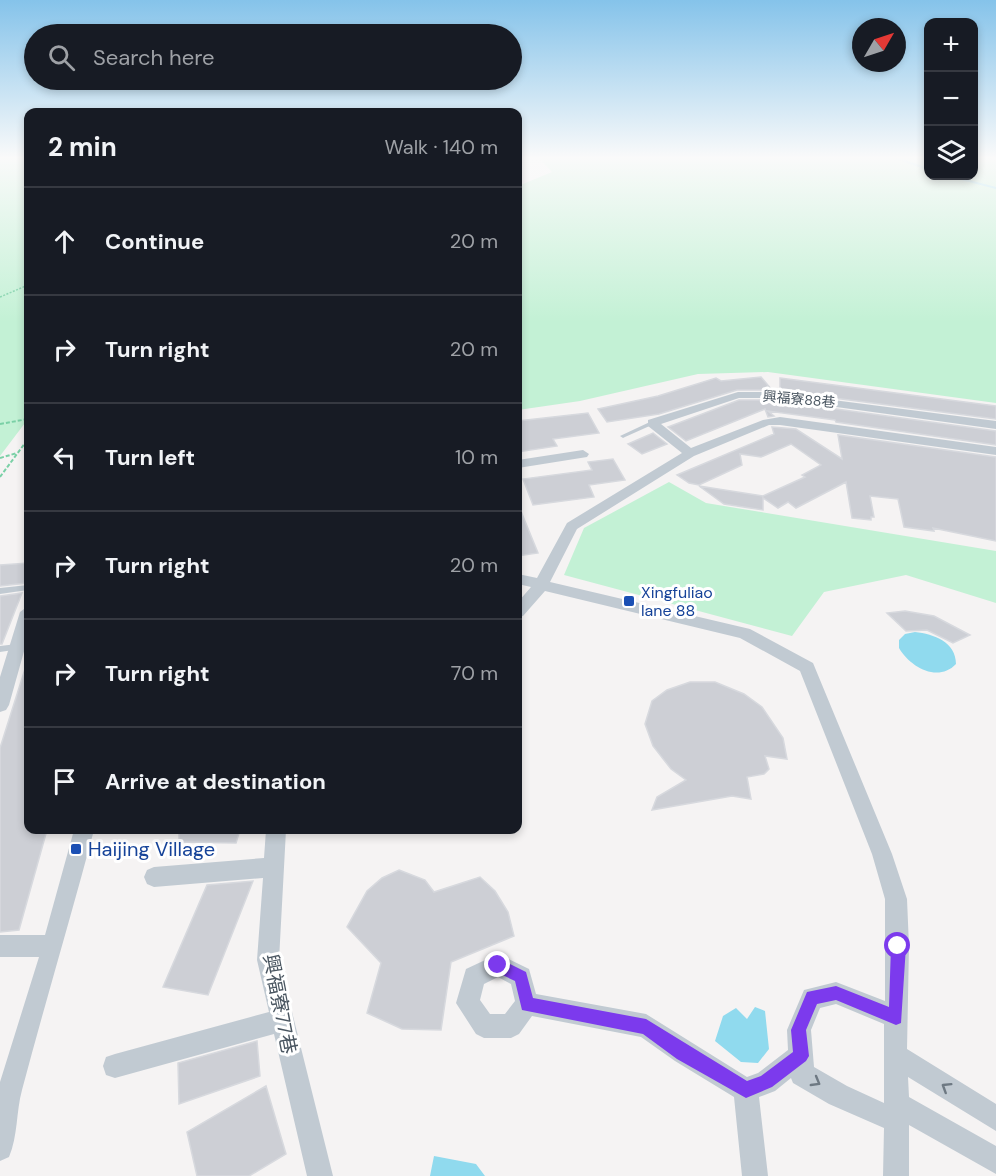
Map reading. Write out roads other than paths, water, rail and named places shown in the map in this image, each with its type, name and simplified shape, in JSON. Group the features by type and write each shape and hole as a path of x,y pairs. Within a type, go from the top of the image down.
{"street":[{"name":"興福寮88巷","path":"652,423 738,395 771,395 996,425"},
{"name":"興福寮88巷","path":"541,585 572,526 690,453 767,422 780,421 996,451"},
{"path":"652,423 690,453"},
{"path":"522,463 583,454"},
{"path":"522,580 744,633 807,666 882,854 896,898 898,946 895,1055 896,1176"},
{"path":"522,607 541,585"},
{"path":"0,705 24,627"},
{"path":"0,1148 9,1093 53,946 83,834"},
{"name":"興福寮77巷","path":"276,834 268,960 280,1021 320,1176"},
{"path":"154,877 274,867"},
{"path":"0,946 53,946"},
{"path":"896,1017 836,993 812,998 799,1030 802,1074 838,1095 897,1112 996,1161"},
{"path":"527,1004 646,1026 683,1053 746,1090"},
{"path":"115,1066 280,1021"},
{"path":"895,1055 996,1118"},
{"path":"746,1090 766,1082 801,1056"},
{"path":"746,1090 755,1176"}],"lane":[{"path":"622,435 652,423"},
{"path":"0,591 24,588"},
{"path":"0,648 19,646"}],"water":[{"path":"915,632 943,640 952,650 956,664 949,670 933,672 910,661 899,648 899,640 905,634"},
{"path":"755,1007 765,1011 769,1049 758,1063 741,1062 715,1041 723,1016 736,1008 747,1019"},
{"path":"434,1156 476,1164 485,1176 430,1176"}],"place":[{"name":"Xingfuliao lane 88","path":"629,601"},
{"name":"Haijing Village","path":"76,849"}]}
